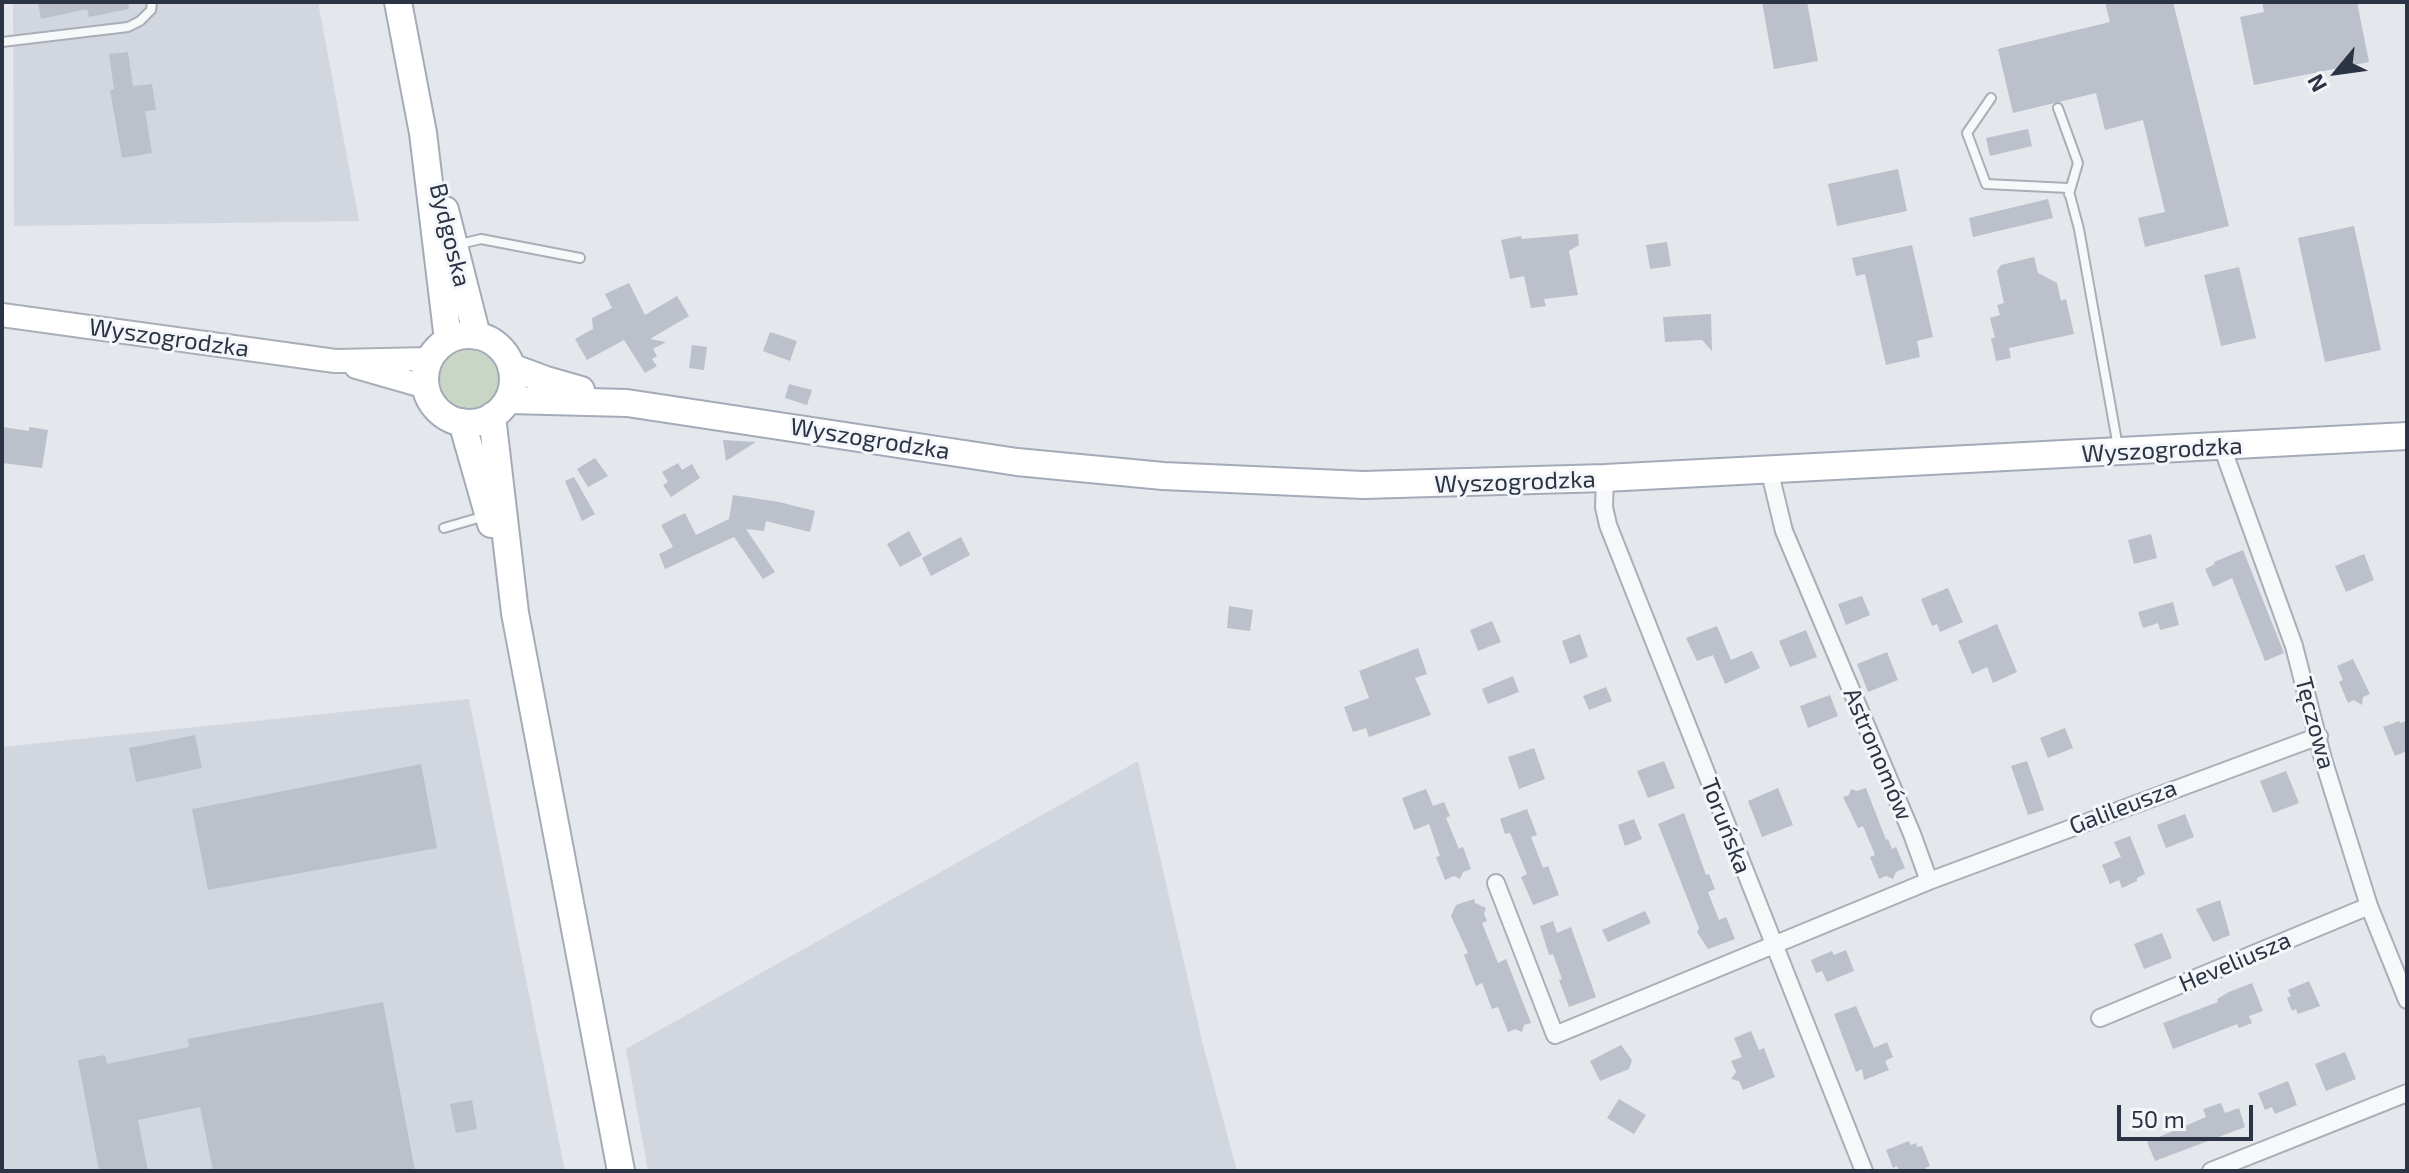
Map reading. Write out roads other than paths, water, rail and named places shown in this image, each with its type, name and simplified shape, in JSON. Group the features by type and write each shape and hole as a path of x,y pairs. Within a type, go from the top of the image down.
{"main road":[{"name":"Bydgoska","path":"398,2 447,255 477,336"},
{"name":"Bydgoska","path":"439,350 447,255"},
{"name":"Wyszogrodzka","path":"2,315 335,361 426,387"},
{"path":"496,510 500,408 513,381 511,367 497,345 477,336 464,335 439,350 426,370 426,387 440,412 462,422 474,423 500,408"},
{"name":"Wyszogrodzka","path":"335,361 439,350"},
{"name":"Wyszogrodzka","path":"511,367 627,403 1017,462 1163,476 1363,485 1605,478 2407,436"},
{"name":"Wyszogrodzka","path":"500,408 627,403"},
{"path":"462,422 496,510 621,1171"}],"street":[{"name":"Tęczowa","path":"2222,447 2294,646 2323,759 2369,906 2407,1000"},
{"name":"Astronomów","path":"1769,469 1784,531 1929,881"},
{"name":"Toruńska","path":"1605,478 1604,507 1608,525 1864,1171"},
{"name":"Galileusza","path":"1929,881 2319,736"},
{"path":"1496,883 1555,1035 1929,881"},
{"name":"Heveliusza","path":"2100,1018 2369,906"},
{"path":"2211,1171 2407,1093"}],"lane":[{"path":"2,42 128,27 151,10 152,2"},
{"path":"1991,98 1967,133 1986,184 2068,188 2079,229 2119,451"},
{"path":"2058,108 2078,163 2069,194"},
{"path":"447,255 464,242 481,239 580,258"},
{"path":"444,528 475,521 496,510"}]}
